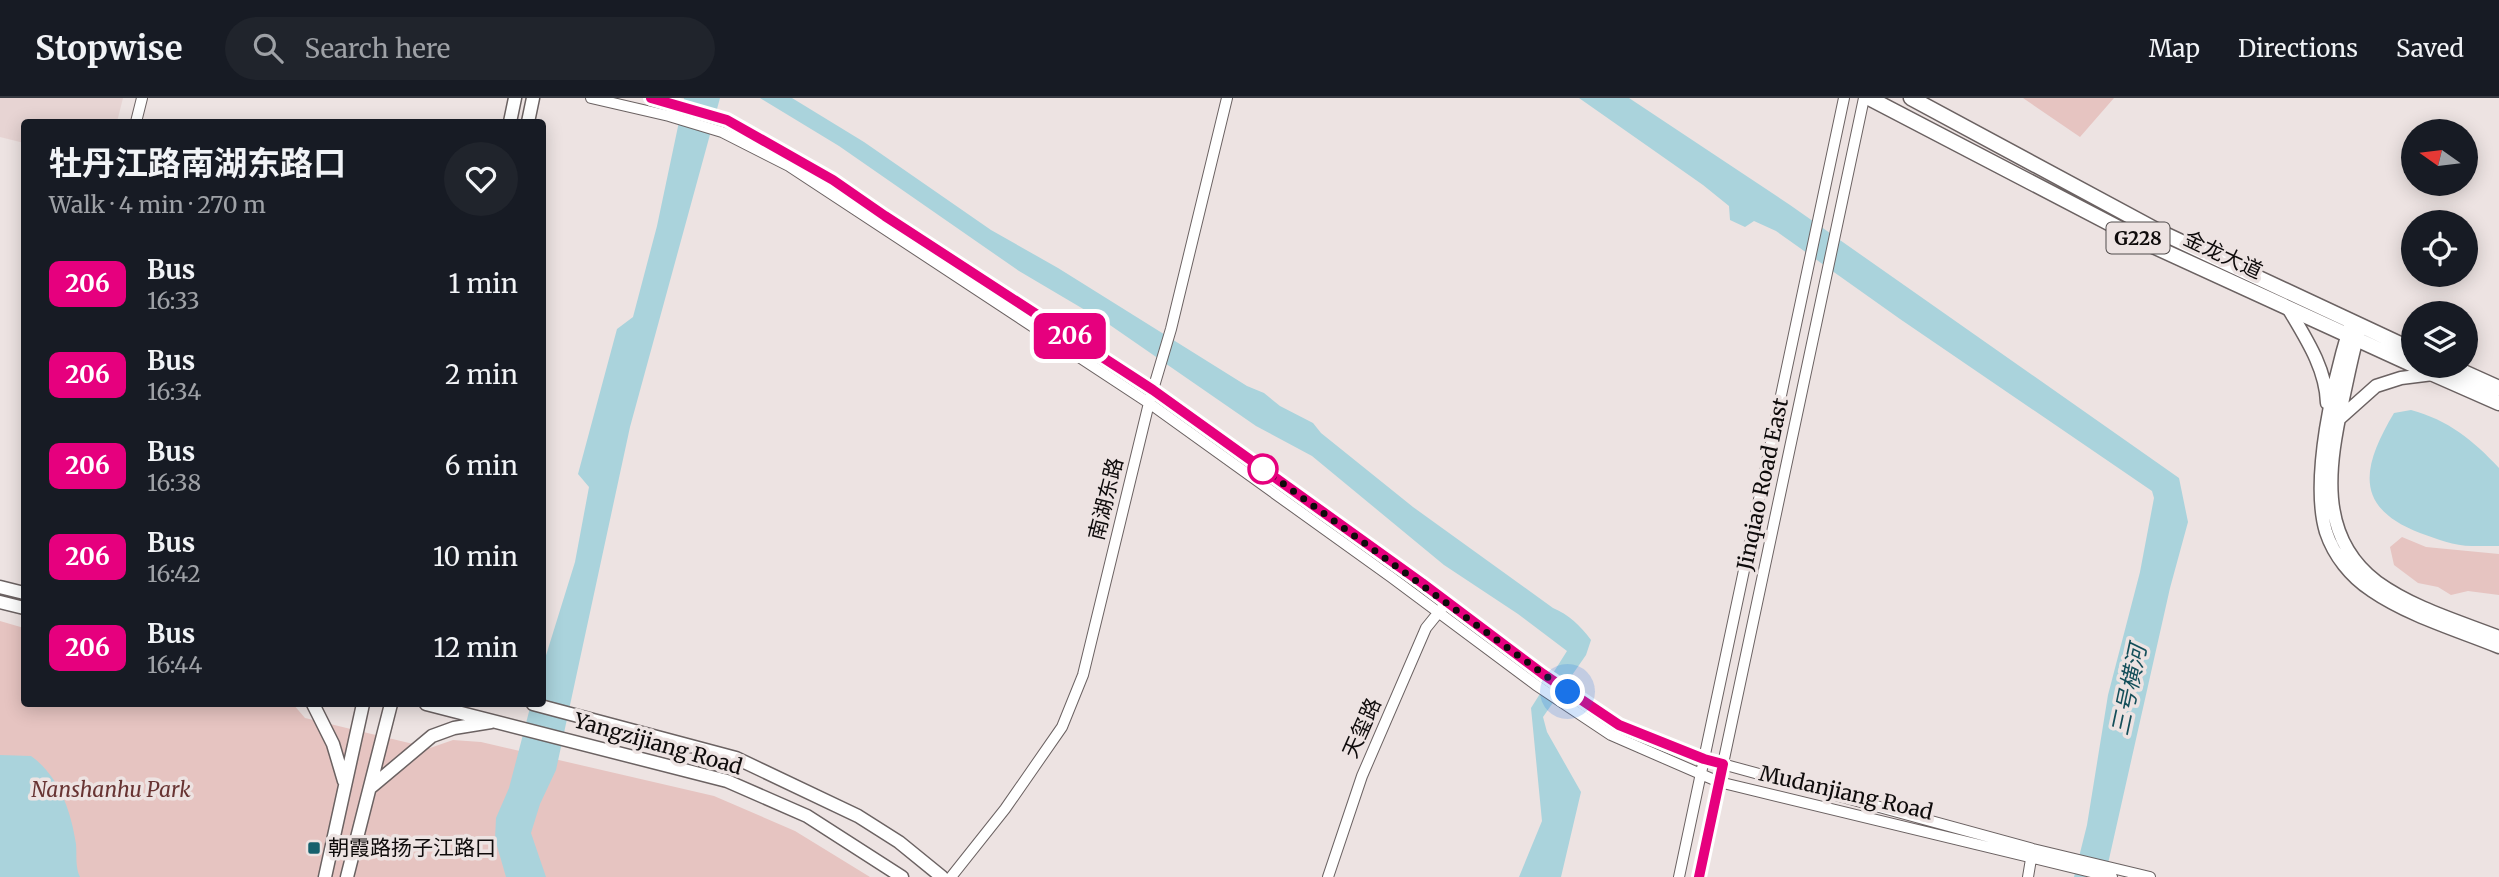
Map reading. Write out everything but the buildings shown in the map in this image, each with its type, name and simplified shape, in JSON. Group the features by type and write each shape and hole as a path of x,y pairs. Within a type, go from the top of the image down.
{"highway":[{"name":"金龙大道","path":"1867,98 2153,246 2288,307 2401,346"},
{"name":"金龙大道","path":"1911,98 2158,231 2354,330 2401,357"},
{"name":"金龙大道","path":"2442,378 2499,403"},
{"path":"2477,378 2499,388"}],"main road":[{"path":"510,119 515,98"},
{"path":"529,119 533,98"},
{"path":"2288,307 2316,359 2327,390 2334,422 2332,495 2336,526 2351,555 2376,581 2406,600 2499,637"},
{"path":"2354,330 2334,422 2323,451 2321,499 2326,532 2341,564 2370,590 2402,607 2499,647"},
{"path":"2334,422 2376,386 2401,378"},
{"path":"0,587 21,591"},
{"path":"0,602 21,607"},
{"path":"314,707 333,744 345,788"},
{"path":"325,877 362,707"},
{"path":"347,877 390,707"},
{"name":"Yangzijiang Road","path":"438,707 727,781 807,816 902,877"},
{"name":"Yangzijiang Road","path":"546,707 736,758 858,817 899,842 942,877"},
{"path":"370,788 432,736 454,728 495,721"}],"street":[{"path":"137,119 142,98"},
{"name":"Mudanjiang Road","path":"591,98 669,116 722,132 789,166 1149,403 1536,685 1611,735 1719,782 2114,872 2150,877"},
{"name":"Mudanjiang Road","path":"651,98 727,120 833,180 1153,390 1568,692 1619,725 1704,759 2032,853"},
{"name":"南湖东路","path":"951,877 1005,809 1062,727 1083,675 1227,98"},
{"name":"Jinqiao Road East","path":"1679,877 1844,98"},
{"name":"Jinqiao Road East","path":"1699,877 1825,278 1867,98"},
{"name":"天玺路","path":"1328,877 1363,776 1426,628 1447,602"},
{"path":"2028,877 2032,853"}],"shaded area":[{"path":"0,98 123,98 118,119 21,119 21,142 0,137"}],"green space":[{"path":"2023,98 2114,98 2080,137"},
{"path":"2402,537 2426,547 2499,554 2499,595 2468,591 2451,595 2438,587 2418,583 2394,565 2390,547"},
{"name":"Nanshanhu Park","path":"0,621 21,627 21,707 296,707 305,718 430,748 453,740 481,742 714,796 795,831 870,877 0,877"}],"water":[{"path":"684,98 720,98 630,427 556,770 540,804 531,833 546,877 506,877 495,839 496,818 509,788 530,707 546,707 546,655 575,562 589,487 578,474 617,329 633,317 657,226"},
{"path":"760,98 792,98 864,142 991,230 1058,268 1247,386 1264,393 1280,406 1313,423 1321,433 1413,507 1578,625 1591,640 1586,655 1543,717 1547,732 1581,792 1561,877 1519,877 1542,821 1531,708 1567,651 1518,614 1444,565 1312,456 1256,426 1107,323 1019,271 839,146"},
{"name":"三号横河","path":"1579,98 1629,98 1790,205 2179,478 2188,522 2170,588 2105,877 2074,877 2087,825 2108,695 2140,572 2154,498 2152,491 1776,231 1754,221 1745,227 1730,220 1729,206"},
{"path":"2411,410 2437,419 2459,432 2499,468 2499,546 2459,545 2420,533 2398,523 2383,511 2374,498 2370,484 2370,468 2375,451 2394,413"},
{"path":"0,755 31,756 41,764 56,784 71,819 80,877 0,877"}],"bus line":[{"name":"206","path":"651,98 727,120 833,180 1153,390 1422,583 1568,692 1619,725 1723,764 1699,877"}],"place":[{"name":"朝霞路扬子江路口","path":"314,848"}],"route":[{"path":"1263,469 1568,692"}]}
